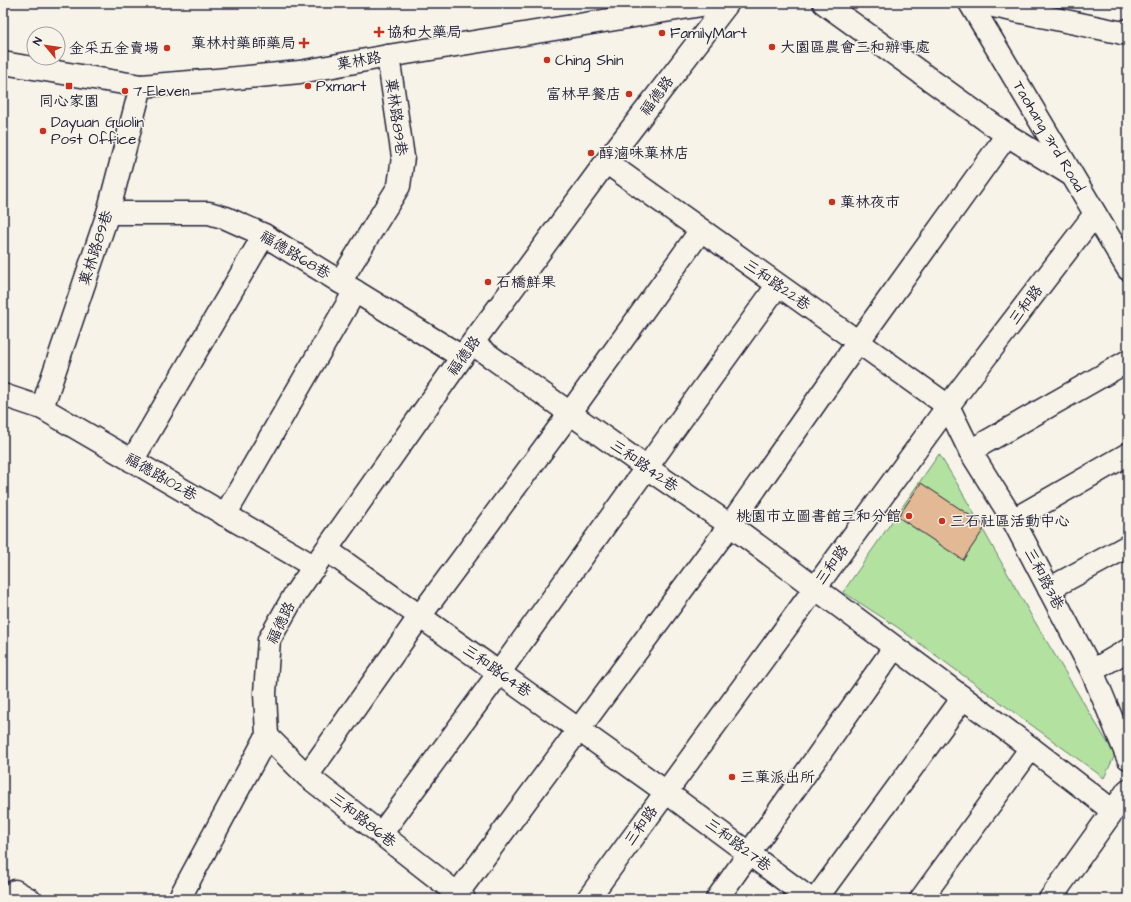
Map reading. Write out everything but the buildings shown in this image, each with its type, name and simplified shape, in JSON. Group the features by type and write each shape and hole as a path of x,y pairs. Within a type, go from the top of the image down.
{"street":[{"name":"菓林路","path":"3,63 141,86 300,72 388,56 714,3"},
{"name":"福德路","path":"267,736 265,693 269,640 295,594 468,350 606,162 728,3"},
{"path":"824,3 1007,135 1073,176"},
{"name":"Taohang 3rd Road","path":"970,3 1128,269"},
{"path":"979,3 1126,32"},
{"name":"菓林路89巷","path":"225,515 348,287 399,186 403,157 388,56"},
{"name":"菓林路89巷","path":"42,408 108,213 141,86"},
{"path":"460,896 579,730 730,526 858,342 1007,135"},
{"name":"三和路22巷","path":"606,162 948,406"},
{"name":"福德路68巷","path":"108,213 209,213 226,218 264,235 348,287 468,350"},
{"name":"三和路","path":"588,899 948,406 1095,214"},
{"path":"307,776 420,616 570,413 701,230"},
{"path":"132,461 264,235"},
{"path":"381,834 778,286"},
{"name":"三和路42巷","path":"468,350 570,413 730,526 1031,748 1113,811"},
{"path":"970,451 1128,361"},
{"name":"福德路102巷","path":"3,395 42,408 225,515 321,559"},
{"name":"三和路3巷","path":"948,406 970,451 1013,520 1092,671 1128,758"},
{"path":"1013,520 1128,454"},
{"path":"1049,589 1128,546"},
{"name":"三和路64巷","path":"321,559 420,616 666,792"},
{"path":"717,899 894,648"},
{"path":"1092,671 1128,650"},
{"path":"816,899 963,698"},
{"path":"179,899 267,736"},
{"name":"三和路86巷","path":"267,736 307,776 460,896"},
{"path":"921,899 1031,748"},
{"path":"1050,899 1128,790"},
{"name":"三和路27巷","path":"666,792 810,899"}],"green space":[{"path":"939,454 1032,617 1115,755 1104,778 897,627 843,592"}],"place":[{"name":"協和大藥局","path":"379,32"},
{"name":"FamilyMart","path":"662,33"},
{"name":"菓林村藥師藥局","path":"304,43"},
{"name":"大園區農會三和辦事處","path":"772,47"},
{"name":"金采五金賣場","path":"167,48"},
{"name":"Ching Shin","path":"547,60"},
{"name":"同心家園","path":"69,86"},
{"name":"Pxmart","path":"308,86"},
{"name":"7-Eleven","path":"125,91"},
{"name":"富林早餐店","path":"629,94"},
{"name":"Dayuan Guolin Post Office","path":"43,131"},
{"name":"醇滷味菓林店","path":"591,153"},
{"name":"菓林夜市","path":"832,202"},
{"name":"石橋鮮果","path":"488,282"},
{"name":"桃園市立圖書館三和分館","path":"909,516"},
{"name":"三石社區活動中心","path":"942,521"},
{"name":"三菓派出所","path":"732,777"}]}
